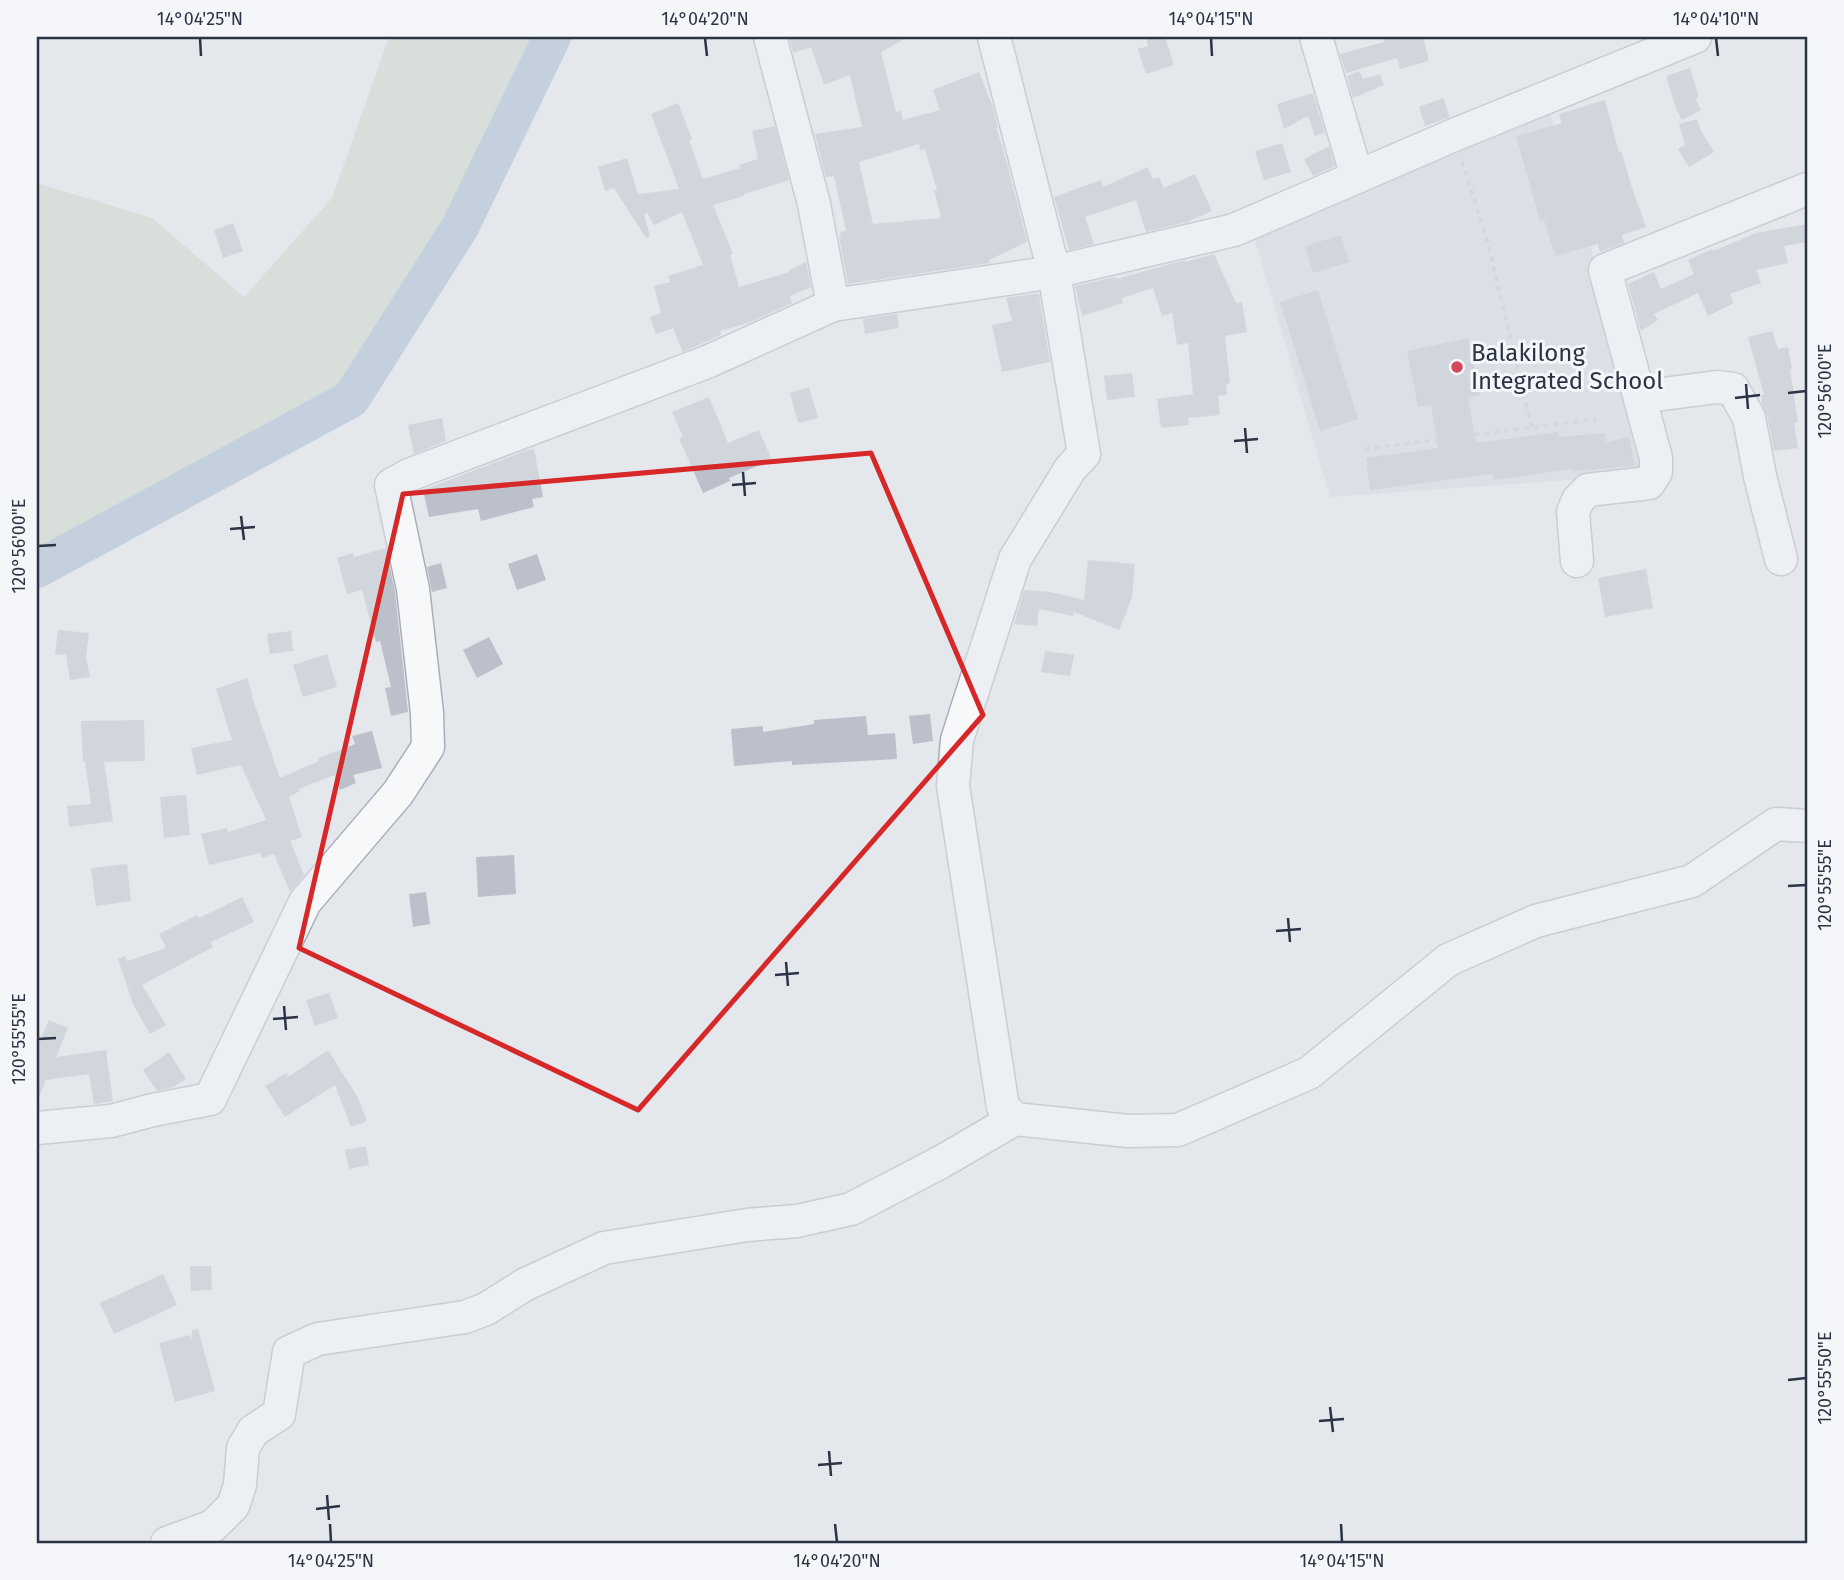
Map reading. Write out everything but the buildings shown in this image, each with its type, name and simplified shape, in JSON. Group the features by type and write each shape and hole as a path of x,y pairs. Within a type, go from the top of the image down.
{"street":[{"path":"770,37 814,204 833,305"},
{"path":"993,37 1054,272 1084,454 1070,469 1015,559 957,740 953,786 1003,1107 1015,1119"},
{"path":"1316,37 1357,177"},
{"path":"37,1128 111,1121 209,1098 305,902 398,793 428,747 414,589 391,485 409,475 707,362 833,305 1054,272 1234,230 1454,135 1695,37"},
{"path":"1577,561 1573,512 1578,500 1588,490 1649,483 1656,472 1656,457 1605,270 1807,189"},
{"path":"1640,397 1717,387 1733,389 1749,418 1760,476 1781,559"},
{"path":"167,1543 213,1526 233,1506 240,1485 243,1448 253,1432 279,1414 289,1352 318,1339 465,1317 486,1309 524,1285 604,1248 747,1225 797,1221 851,1209 1015,1119 1128,1131 1178,1130 1309,1073 1448,960 1536,921 1692,881 1776,824 1807,826"}],"path":[{"path":"1454,135 1487,240 1532,428"},
{"path":"1365,449 1596,419"}],"highlighted area":[{"path":"871,453 983,715 638,1110 299,948 403,494"}],"shaded area":[{"name":"Balakilong Integrated School","path":"1550,113 1608,304 1643,475 1330,497 1252,230"}],"green space":[{"path":"389,37 552,37 460,227 351,399 37,559 37,183 152,218 244,297 332,198"}],"waterway":[{"path":"37,569 351,399 460,227 552,37"}],"place":[{"name":"Balakilong Integrated School","path":"1457,367"}]}
